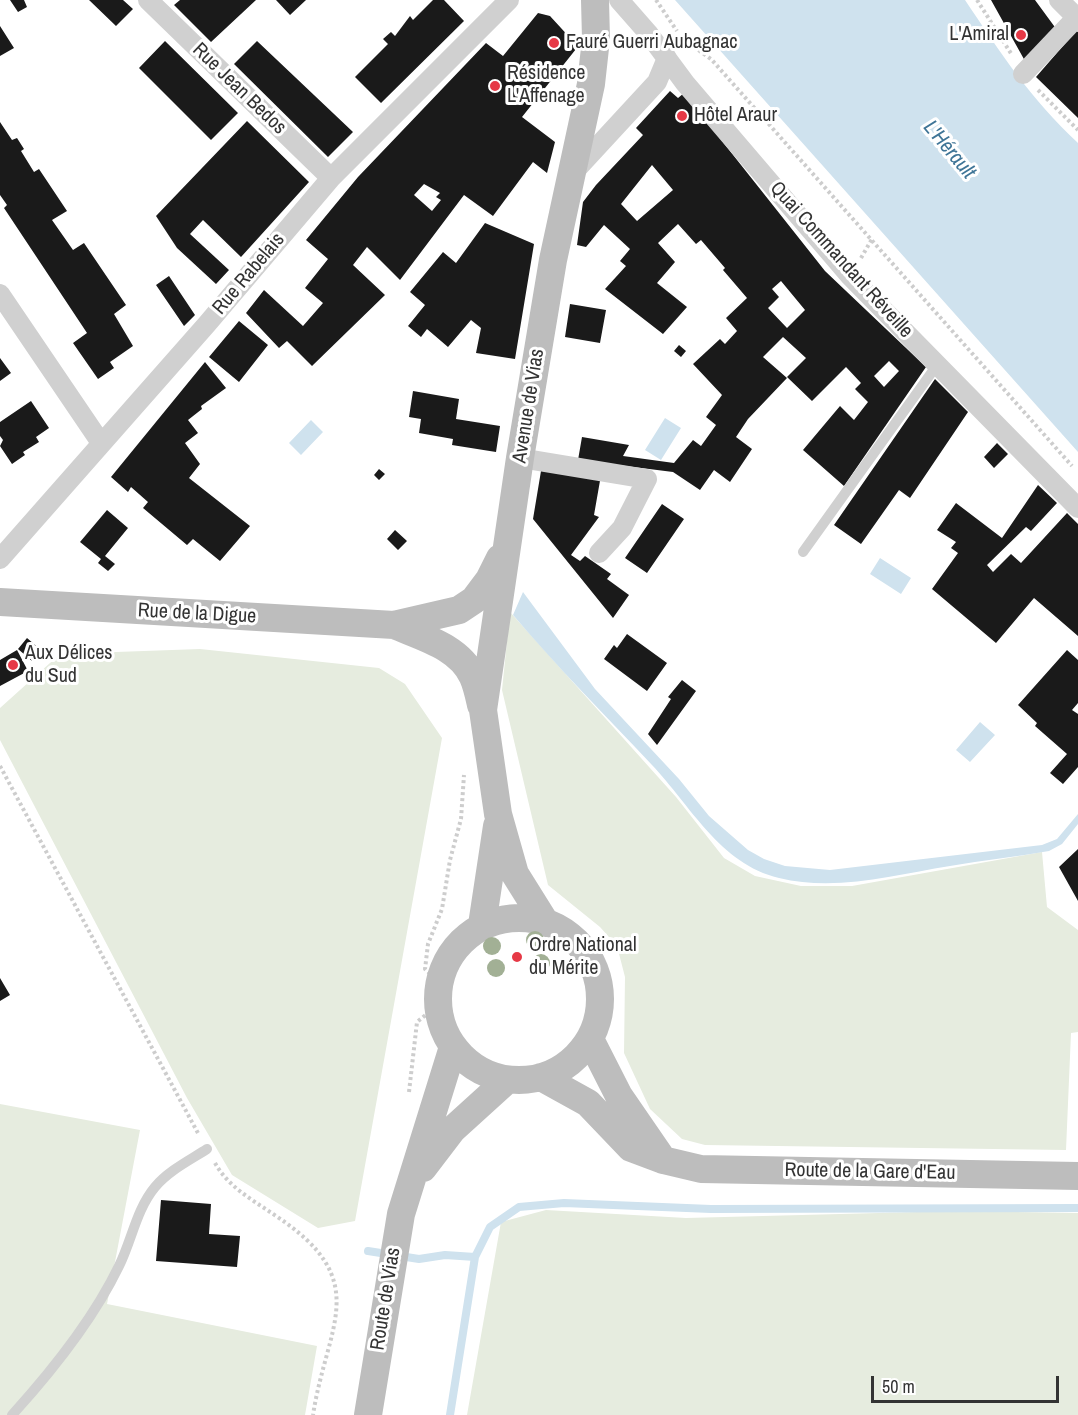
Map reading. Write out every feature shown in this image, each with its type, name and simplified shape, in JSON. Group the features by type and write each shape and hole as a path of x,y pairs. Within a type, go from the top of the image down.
{"main road":[{"name":"Avenue de Vias","path":"545,922 515,874 498,814 483,710 520,458 553,260 591,84 596,39 594,0"},
{"name":"Rue de la Digue","path":"0,602 394,625 449,613 474,600 489,580 508,539"},
{"name":"Rue de la Digue","path":"394,625 442,646 462,661 473,676 483,710"},
{"name":"Avenue de Vias","path":"482,925 498,814"},
{"path":"511,918 545,922 577,943 596,975 599,1012 590,1039 572,1060 541,1077 506,1081 478,1070 453,1047 440,1016 439,982 447,960 460,942 482,925 511,918"},
{"path":"590,1039 619,1096 663,1160"},
{"name":"Route de Vias","path":"368,1415 396,1241 410,1183 453,1047"},
{"name":"Route de la Gare d'Eau","path":"541,1077 588,1103 631,1148 663,1160 701,1169 1078,1176"},
{"name":"Route de Vias","path":"410,1183 452,1130 506,1081"}],"street":[{"name":"Rue Rabelais","path":"0,559 207,324 331,178 509,0"},
{"name":"Quai Commandant Réveille","path":"619,0 667,57 685,83 850,276 1078,508"},
{"path":"1023,74 1078,18 1059,0"},
{"name":"Rue Jean Bedos","path":"152,4 331,178"},
{"path":"572,175 657,82 667,57"},
{"path":"0,294 101,443"},
{"path":"520,458 647,479 622,528 599,553"}],"lane":[{"path":"803,552 938,364"},
{"path":"12,1415 34,1390 86,1321 119,1266 138,1215 155,1186 207,1149"}],"path":[{"path":"656,0 681,37"},
{"path":"664,24 711,59 1078,474"},
{"path":"0,766 207,1149 229,1185 304,1236 322,1254 335,1278 337,1301 333,1332 316,1392 313,1415"},
{"path":"439,982 425,969 428,944 442,909 450,860 461,819 464,772"}],"shaded area":[{"path":"510,612 676,797 724,858 755,876 801,886 852,886 1042,852 1047,907 1078,930 1078,1032 1071,1033 1066,1150 705,1145 682,1139 650,1109 624,1053 625,977 617,946 600,927 548,885 502,690"},
{"path":"200,649 379,668 405,684 442,738 355,1221 318,1228 232,1175 187,1098 0,740 0,708 60,654"},
{"path":"0,1104 140,1130 107,1304 317,1346 305,1415 0,1415"},
{"path":"546,1210 686,1218 956,1211 1078,1213 1078,1415 467,1415 501,1222"}],"water":[{"name":"L'Hérault","path":"675,0 965,0 1030,92 1078,143 1078,452"},
{"path":"665,418 681,428 661,460 645,450"},
{"path":"311,420 323,432 301,455 289,443"},
{"path":"880,558 911,578 901,594 870,574"},
{"path":"523,592 595,689 679,779 709,816 748,850 764,859 785,866 830,870 1042,845 1057,839 1078,814 1078,824 1062,844 1049,851 865,881 800,882 758,871 723,847 652,765 513,615"},
{"path":"980,722 995,735 970,762 956,750"}],"building":[{"path":"10,0 24,0 27,7 18,12"},
{"path":"89,0 123,0 133,9 116,26"},
{"path":"180,0 256,0 211,42 174,5"},
{"path":"276,0 306,0 290,15"},
{"path":"433,0 444,0 464,21 381,103 355,77 388,44 383,39 391,32 395,36 410,16 413,20"},
{"path":"991,0 1035,0 1057,30 1025,61"},
{"path":"538,13 550,16 572,40 576,49 522,117 555,142 547,173 533,162 493,216 464,195 400,280 367,247 353,265 385,295 312,366 287,341 279,348 246,313 264,290 303,326 323,303 305,288 328,259 306,240 358,177 486,43 503,56","holes":["424,184 440,193 436,197 441,200 432,211 414,195"]},
{"path":"0,26 14,48 0,56"},
{"path":"1076,31 1078,32 1078,118 1036,77"},
{"path":"165,41 238,113 211,140 139,68"},
{"path":"257,41 353,132 328,157 234,64"},
{"path":"670,91 678,98 684,93 825,271 926,367 844,486 803,450 840,406 854,420 868,402 855,389 861,383 846,367 812,401 787,377 806,358 783,337 763,357 787,378 748,419 736,437 752,449 730,482 714,470 700,490 673,472 578,460 582,437 629,445 623,456 674,463 693,440 701,446 716,425 706,417 722,395 693,364 720,339 725,344 737,331 726,318 747,298 701,240 696,244 678,224 658,243 675,262 657,283 687,307 663,334 605,289 626,266 620,261 630,249 604,225 586,247 577,245 583,202 643,135 636,128","holes":["652,165 673,190 637,221 621,204","781,281 805,310 787,328 768,308 779,297 772,289","889,361 899,371 884,387 874,376"]},
{"path":"247,121 309,182 241,257 203,220 190,234 229,270 216,284 177,248 156,216"},
{"path":"0,122 12,140 17,138 24,149 21,151 34,172 39,169 67,211 52,220 73,250 84,243 126,305 114,314 133,346 110,362 114,368 98,379 73,343 87,333 4,208 7,205 0,195"},
{"path":"485,223 534,244 515,359 476,353 481,328 471,320 448,347 427,329 421,337 408,326 425,305 410,292 443,252 456,263"},
{"path":"169,276 195,315 184,326 156,285"},
{"path":"570,304 606,310 600,343 565,337"},
{"path":"239,321 268,345 239,382 209,357"},
{"path":"679,345 686,351 681,357 674,351"},
{"path":"0,358 11,373 0,381"},
{"path":"205,362 226,388 201,406 202,409 188,420 198,433 185,443 200,464 189,478 250,526 220,561 193,539 187,545 143,508 148,502 131,487 128,492 111,477"},
{"path":"935,379 968,412 910,498 899,490 861,544 834,525"},
{"path":"413,391 459,399 456,419 500,426 496,452 452,445 453,439 419,433 421,419 409,417"},
{"path":"31,401 49,428 36,437 39,442 23,452 25,455 12,464 0,446 3,440 0,436 0,422"},
{"path":"997,443 1008,454 994,468 984,457"},
{"path":"542,465 601,475 594,515 599,517 571,555 580,561 585,556 611,574 607,579 629,595 613,618 533,519"},
{"path":"379,469 385,474 379,480 374,475"},
{"path":"1038,485 1057,503 1031,531 1026,527 987,565 993,572 1011,554 1021,563 1067,513 1078,524 1078,636 1034,598 996,643 932,589 958,553 951,548 956,542 937,530 956,503 1002,538"},
{"path":"662,504 684,519 647,573 625,558"},
{"path":"107,510 128,528 105,556 115,564 108,571 98,563 101,559 80,542"},
{"path":"395,530 407,541 398,550 387,539"},
{"path":"627,634 667,663 647,691 604,659 614,645 617,648"},
{"name":"Aux Délices du Sud","path":"27,638 41,650 32,661 18,649"},
{"name":"Aux Délices du Sud","path":"17,650 28,671 0,686 0,660"},
{"path":"1067,650 1078,660 1078,703 1072,710 1078,714 1078,767 1063,784 1050,773 1067,754 1035,726 1037,723 1018,705"},
{"path":"682,680 696,691 657,745 648,734 671,699 668,697"},
{"path":"1078,849 1078,901 1059,867"},
{"path":"0,978 10,995 0,1001"},
{"path":"161,1200 211,1204 209,1234 240,1236 237,1267 156,1261"}],"waterway":[{"path":"450,1415 475,1257 490,1227 519,1207 564,1203 711,1209 1078,1208"},
{"path":"368,1251 419,1259 445,1255 475,1257"}],"place":[{"name":"L'Amiral","path":"1021,35"},
{"name":"Fauré Guerri Aubagnac","path":"554,43"},
{"name":"Résidence L'Affenage","path":"495,86"},
{"name":"Hôtel Araur","path":"682,116"},
{"name":"Aux Délices du Sud","path":"13,665"},
{"name":"Ordre National du Mérite","path":"517,957"}]}
